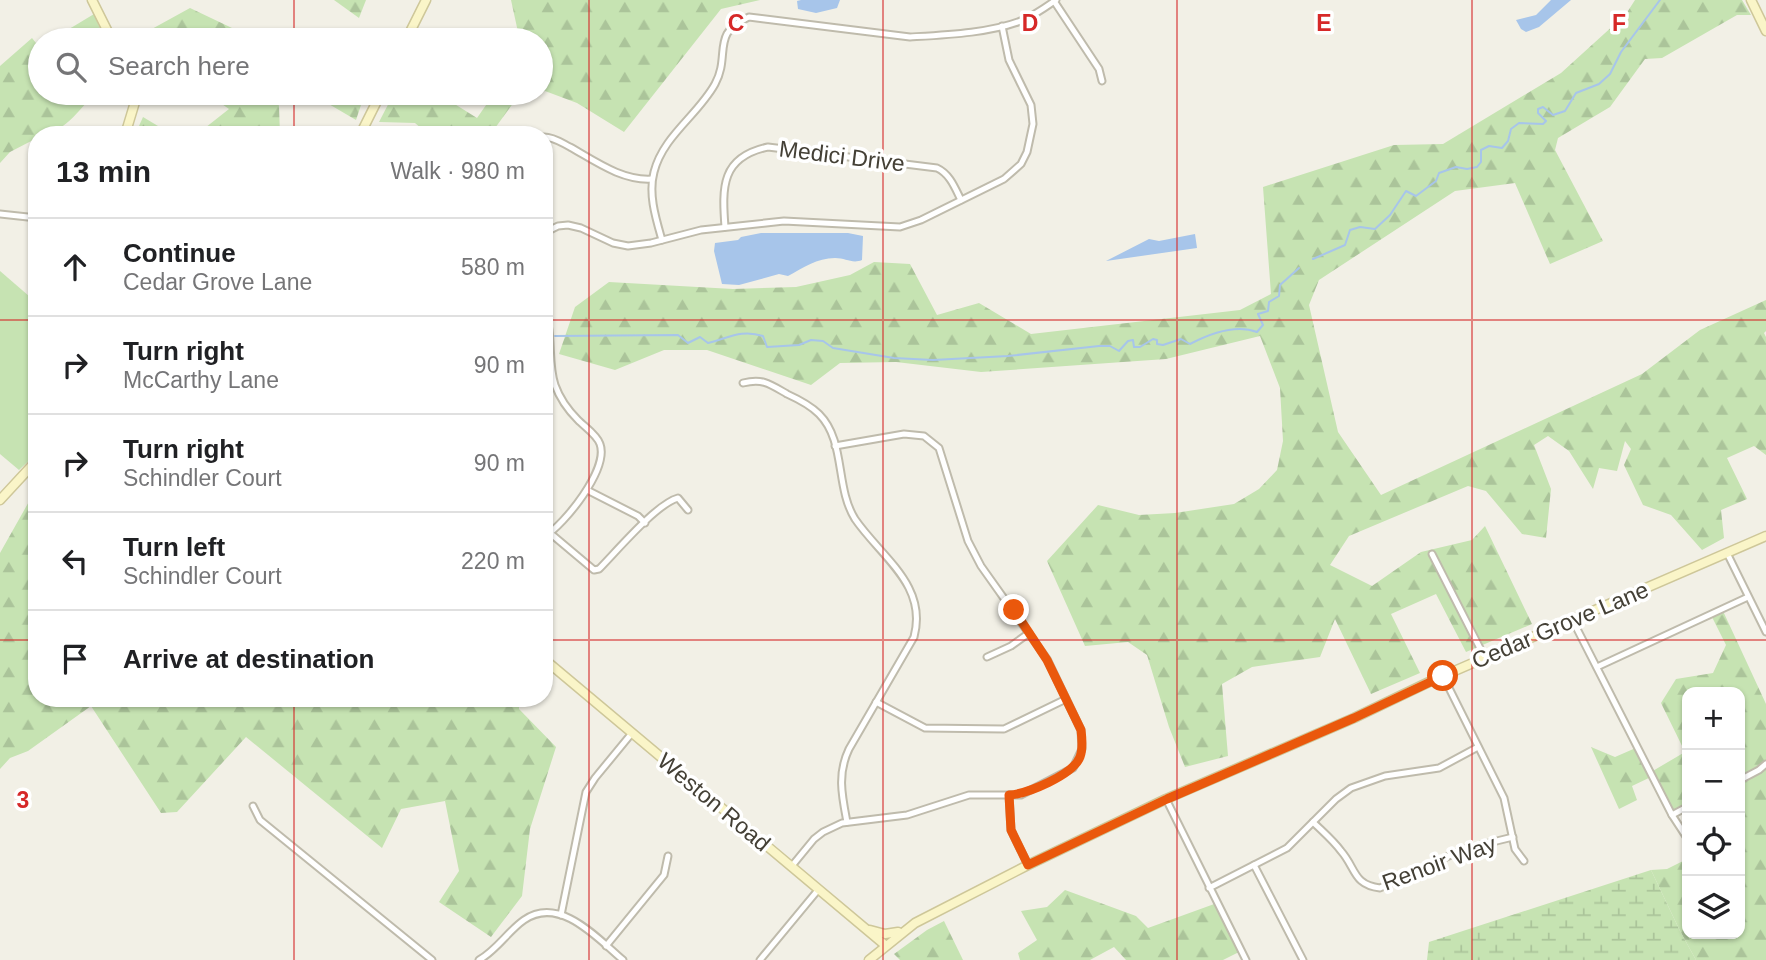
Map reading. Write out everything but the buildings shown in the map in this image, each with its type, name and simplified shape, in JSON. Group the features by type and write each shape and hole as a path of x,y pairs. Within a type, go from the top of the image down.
{"main road":[{"path":"92,0 106,28"},
{"path":"412,28 426,0"},
{"path":"1751,0 1766,32"},
{"path":"128,126 134,105"},
{"path":"364,126 375,105"},
{"path":"0,499 28,469"},
{"name":"Cedar Grove Lane","path":"869,960 915,923 1028,865 1167,799 1766,536"},
{"name":"Weston Road","path":"553,667 885,945"},
{"path":"862,927 885,934 905,931"}],"street":[{"path":"662,240 654,209 652,179 658,158 717,80 725,36 734,23 749,17 910,37 1002,26 1029,17 1055,1 1099,69 1102,81"},
{"path":"553,228 568,225 581,228 613,243 628,246 725,227 804,220 900,227 921,220 1004,179 1021,164 1031,139 1031,105 1009,60 1002,26"},
{"path":"553,140 617,173 652,179"},
{"name":"Medici Drive","path":"725,227 722,198 728,172 752,150 768,147 937,168 950,178 961,200"},
{"path":"0,214 28,217"},
{"path":"553,375 566,407 600,445 600,461 587,490 570,514 553,530"},
{"path":"743,383 758,379 809,406 824,420 835,446 842,491 855,518 898,569 911,590 918,622 914,637 843,764 841,785 847,822"},
{"path":"791,867 822,832 847,822 907,815 970,795 1028,792 1073,768 1080,757 1081,730 1047,660 981,566 968,541 939,448 924,436 904,434 835,446"},
{"path":"587,490 638,516 645,523"},
{"path":"553,539 594,570 599,569 671,500 678,498 688,510"},
{"path":"1727,553 1766,632"},
{"path":"1432,554 1485,658"},
{"path":"1597,667 1748,597"},
{"path":"1573,621 1682,830"},
{"path":"987,657 1029,633"},
{"path":"1443,676 1507,805 1517,853 1524,861"},
{"path":"876,702 925,728 1004,729 1066,699"},
{"path":"561,915 586,792 632,733"},
{"path":"1209,888 1287,848 1336,799 1351,788 1370,779 1439,768 1478,747"},
{"path":"1745,777 1766,764"},
{"path":"1009,795 1011,830 1028,865"},
{"path":"1167,799 1246,960"},
{"path":"253,806 260,820 432,960"},
{"path":"1672,814 1682,809"},
{"name":"Renoir Way","path":"1313,822 1340,849 1357,878 1370,887 1385,886 1464,849 1513,837"},
{"path":"606,946 664,875 668,856"},
{"path":"1254,865 1303,960"},
{"path":"760,960 818,890"},
{"path":"479,960 524,919 549,912 579,923 623,960"}],"green space":[{"path":"334,0 366,0 359,18"},
{"path":"511,0 760,0 721,9 624,132 577,103 553,94 553,28 517,28"},
{"path":"1635,0 1742,0 1751,15 1737,15 1662,58 1645,59 1610,107 1558,138 1555,150 1603,241 1550,264 1515,183 1455,191 1319,280 1309,305 1338,432 1381,495 1642,374 1700,330 1766,300 1766,455 1754,446 1727,458 1747,499 1721,510 1724,538 1702,550 1671,515 1643,505 1624,465 1631,449 1625,441 1617,471 1599,468 1593,489 1569,451 1548,436 1534,445 1551,489 1546,538 1522,534 1486,491 1468,486 1349,536 1330,565 1372,586 1421,552 1472,540 1485,526 1532,624 1466,652 1436,594 1391,614 1420,673 1371,694 1335,619 1320,657 1252,667 1222,684 1228,756 1185,767 1169,727 1147,655 1128,642 1085,646 1047,561 1098,505 1139,515 1175,513 1234,504 1259,489 1277,470 1283,441 1280,388 1260,336 1166,359 981,372 896,362 840,363 811,385 707,350 664,350 615,370 559,354 575,307 609,282 733,289 796,287 850,275 874,262 910,264 937,315 979,303 1031,334 1240,310 1271,294 1263,187 1394,145 1443,144 1561,73 1626,14"},
{"path":"190,8 232,28 154,28"},
{"path":"94,14 100,28 71,28"},
{"path":"28,42 28,105 84,105 63,126 28,126 28,143 10,152 0,163 0,66"},
{"path":"223,105 279,105 280,126 207,126 229,109"},
{"path":"330,105 361,105 356,120"},
{"path":"388,105 456,105 477,118 486,105 512,105 497,126 418,126 415,123 379,122"},
{"path":"143,117 158,126 139,126"},
{"path":"0,271 28,295 28,462 19,470 0,454"},
{"path":"28,503 28,707 90,707 28,751 10,758 0,769 0,553"},
{"path":"1723,611 1766,704 1766,960 1696,960 1684,939 1745,939 1745,687 1682,687 1682,746 1661,703 1676,679 1713,673 1726,645 1712,617"},
{"path":"92,707 519,707 556,747 530,829 522,896 491,937 439,902 459,871 445,801 401,809 382,848 246,737 177,812 161,813"},
{"path":"1591,747 1615,757 1638,747 1651,772 1682,754 1682,806 1672,813 1653,776 1632,786 1637,800 1619,809"},
{"path":"1682,862 1682,935 1651,870 1667,869"},
{"path":"1651,870 1682,939 1696,960 1427,960 1429,942"},
{"path":"1065,890 1136,916 1148,928 1217,903 1241,951 1223,960 1126,960 1114,947 1090,960 1020,960 1018,953 1037,940 1021,911 1047,907"},
{"path":"944,921 963,960 900,960 894,954 927,930"}],"water":[{"path":"840,0 837,8 816,13 798,9 797,1"},
{"path":"1551,0 1571,0 1539,27 1526,32 1521,29 1516,20 1536,15"},
{"path":"761,233 848,233 863,236 862,260 828,258 788,276 779,274 739,285 722,284 714,251 715,243"},
{"path":"1195,234 1197,248 1106,261 1149,239 1159,241"}],"waterway":[{"path":"1313,259 1345,245 1350,230 1360,227 1375,229 1390,215 1406,191 1416,196 1436,181 1439,173 1456,167 1477,167 1481,162 1481,150 1489,146 1502,148 1508,141 1511,129 1519,123 1543,124 1546,121 1538,113 1538,109 1543,107 1553,115 1565,111 1576,93 1599,84 1610,74 1621,52 1660,0"},
{"path":"555,336 678,335 688,343 700,337 708,343 748,333 763,336 767,347 799,345 811,340 823,341 833,348 894,358 933,360 1008,356 1099,346 1110,346 1119,351 1128,341 1133,340 1134,347 1140,347 1153,339 1157,340 1157,344 1163,345 1181,339 1190,344 1232,330 1257,332 1263,325 1258,314 1268,311 1269,302 1279,296 1280,285 1299,268"}],"route":[{"path":"1014,610 1047,660 1081,730 1082,739 1080,757 1073,768 1021,795 1009,795 1011,830 1028,865 1167,799 1354,718 1443,676"}]}
